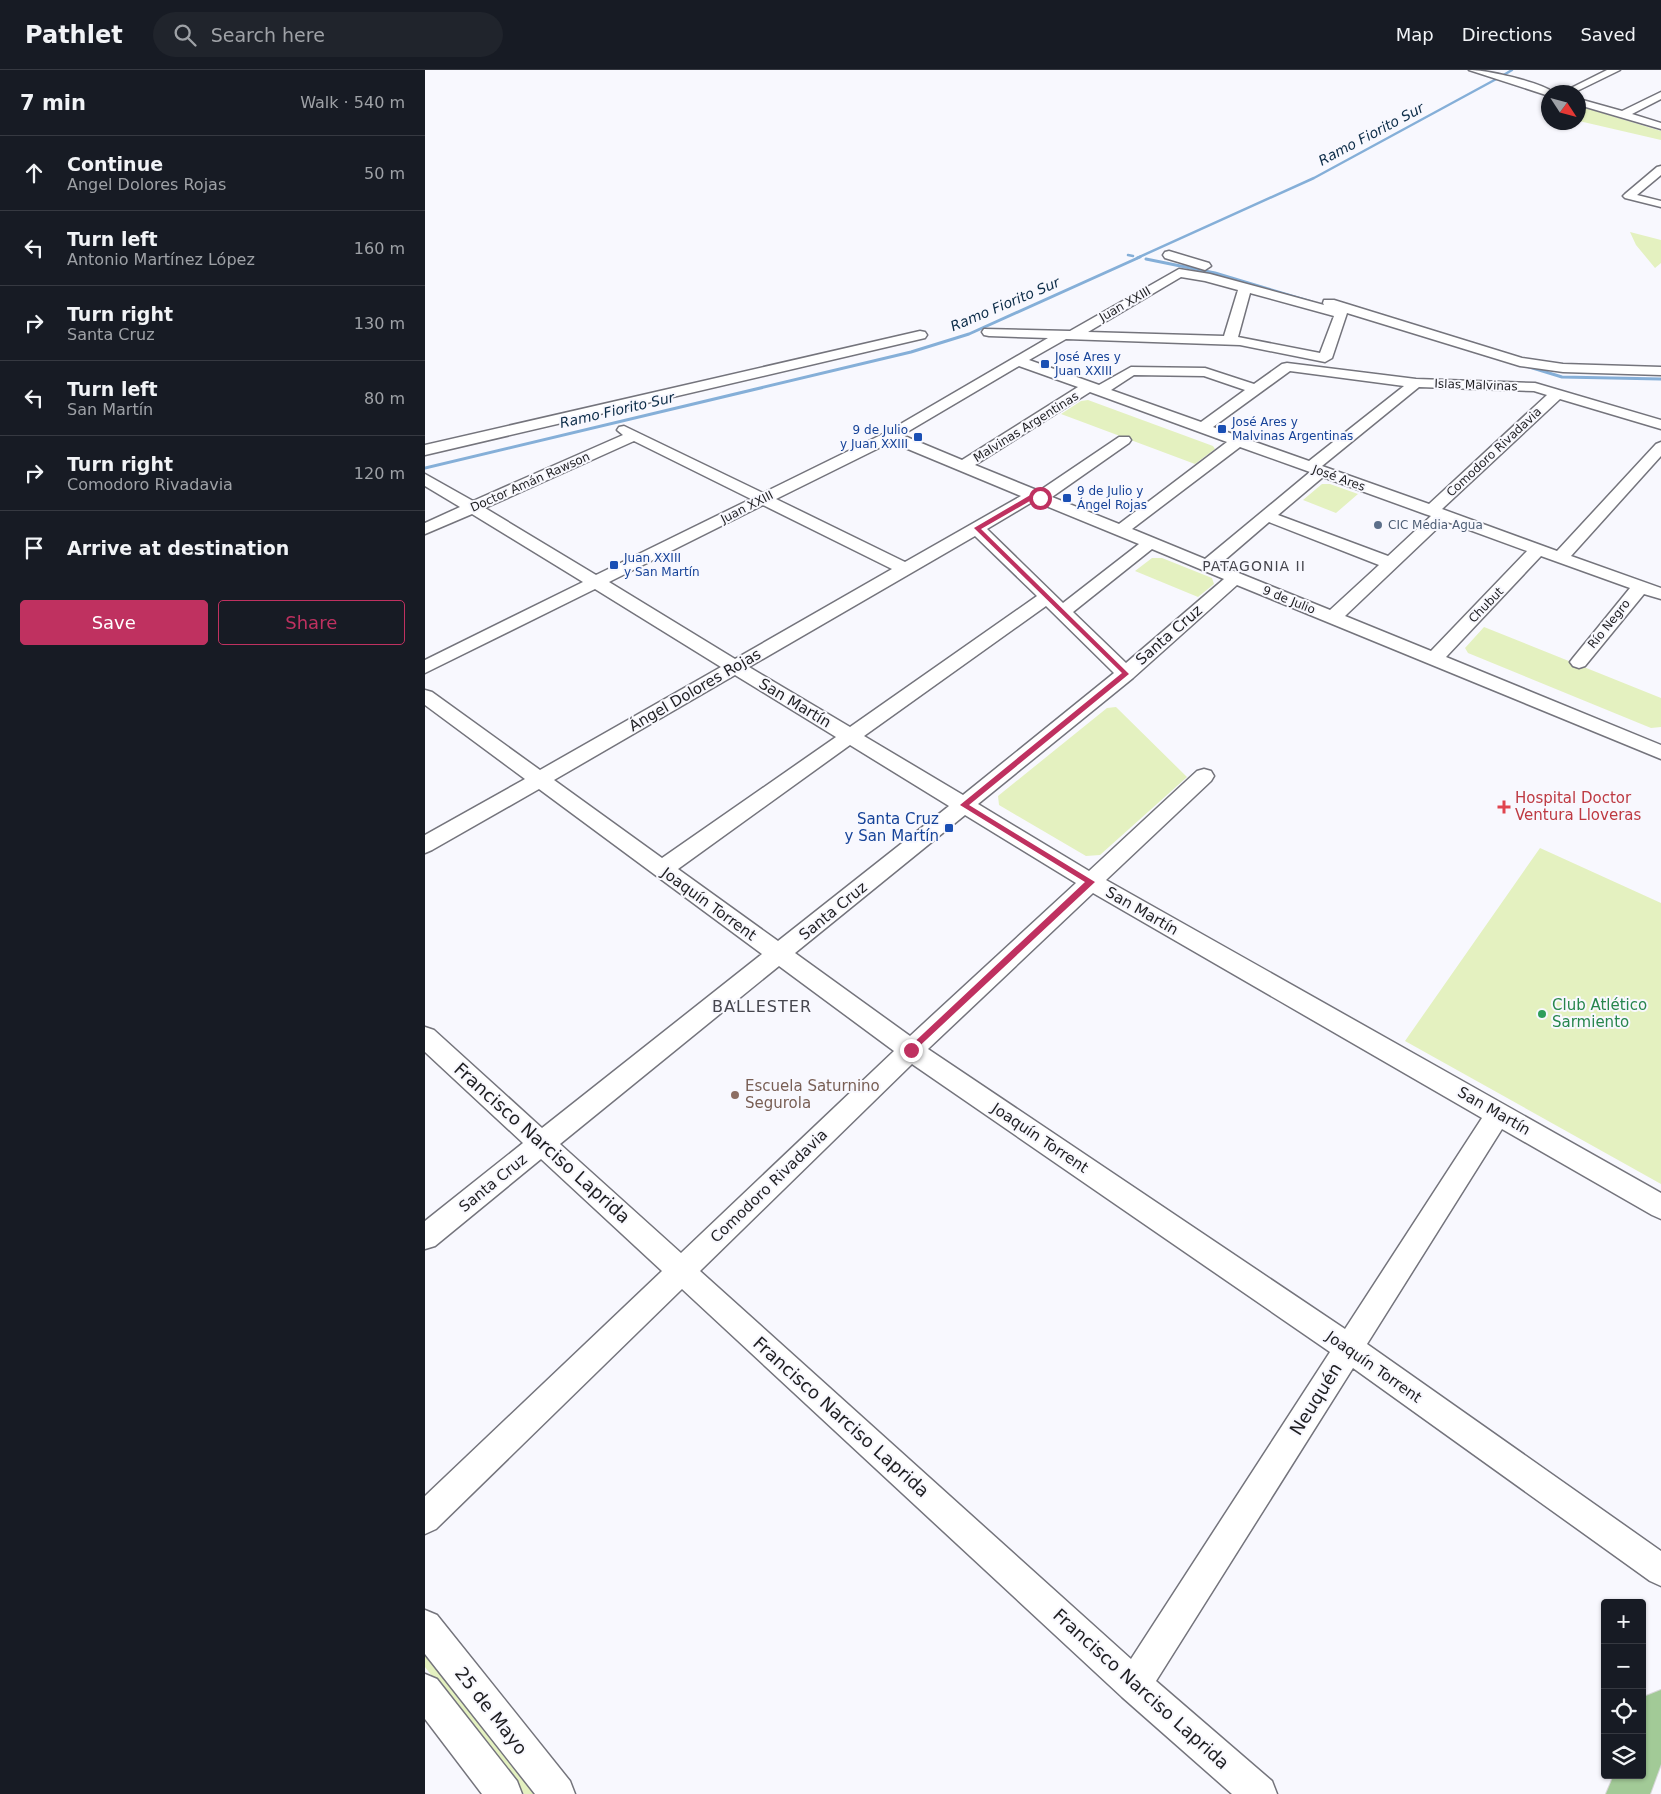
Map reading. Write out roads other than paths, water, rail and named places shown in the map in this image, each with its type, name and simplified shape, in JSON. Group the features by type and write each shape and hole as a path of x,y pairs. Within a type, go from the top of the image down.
{"main road":[{"path":"1646,1748 1661,1710"},
{"path":"1628,1794 1634,1779"}],"street":[{"path":"1474,70 1541,91"},
{"path":"1583,85 1615,70"},
{"path":"1509,81 1523,74"},
{"path":"1623,115 1661,95"},
{"path":"1586,104 1661,126"},
{"path":"1661,169 1629,196 1661,204"},
{"path":"1169,255 1521,362 1563,368 1661,371"},
{"name":"Juan XXIII","path":"425,667 890,436 1018,361 1179,273 1206,277 1245,287"},
{"path":"989,332 1230,340 1325,358 1341,314 1245,287 1230,340"},
{"path":"425,450 920,335"},
{"name":"José Ares","path":"1018,361 1661,594"},
{"name":"Islas Malvinas","path":"1256,389 1287,367 1416,384 1535,387 1661,425"},
{"name":"Malvinas Argentinas","path":"963,466 1094,389 1131,371 1205,372 1256,389"},
{"path":"1207,566 1267,516 1316,469 1416,384"},
{"path":"1202,428 1256,389"},
{"name":"Comodoro Rivadavia","path":"1332,618 1390,563 1436,513 1557,394"},
{"name":"Doctor Amán Rawson","path":"425,529 630,433 764,499"},
{"name":"9 de Julio","path":"890,436 1661,752"},
{"name":"Ángel Dolores Rojas","path":"425,845 905,569 1037,497 1124,440"},
{"path":"1120,531 1238,441"},
{"path":"1560,558 1661,447"},
{"name":"San Martín","path":"425,479 1091,882 1661,1206"},
{"path":"764,499 905,569"},
{"path":"1267,516 1390,563"},
{"path":"971,532 1047,598 1126,674"},
{"path":"1062,612 1150,543"},
{"name":"Chubut","path":"1434,659 1538,550"},
{"name":"Santa Cruz","path":"425,1238 1126,674 1235,578"},
{"name":"Río Negro","path":"1579,662 1640,587"},
{"path":"662,869 1047,598"},
{"name":"Joaquín Torrent","path":"425,696 911,1050 1349,1348 1661,1570"},
{"name":"Comodoro Rivadavia","path":"425,1518 911,1050 1204,776"},
{"name":"Francisco Narciso Laprida","path":"425,1037 1134,1685 1259,1794"},
{"name":"Neuquén","path":"1134,1685 1498,1114"},
{"name":"25 de Mayo","path":"425,1627 557,1794"},
{"path":"425,1691 504,1794"}],"waterway":[{"name":"Ramo Fiorito Sur","path":"1502,76 1512,70"},
{"name":"Ramo Fiorito Sur","path":"1137,258 1314,178 1500,77"},
{"path":"1128,255 1133,256"},
{"name":"Ramo Fiorito Sur","path":"425,468 911,352 969,334 1140,257"},
{"path":"1146,259 1215,273 1312,302"},
{"path":"1526,366 1562,377 1661,379"}],"place":[{"name":"José Ares y Juan XXIII","path":"1045,364"},
{"name":"José Ares y Malvinas Argentinas","path":"1222,429"},
{"name":"9 de Julio y Juan XXIII","path":"918,437"},
{"name":"9 de Julio y Ángel Rojas","path":"1067,498"},
{"name":"CIC Media Agua","path":"1378,525"},
{"name":"Juan XXIII y San Martín","path":"614,565"},
{"name":"Hospital Doctor Ventura Lloveras","path":"1504,807"},
{"name":"Santa Cruz y San Martín","path":"949,828"},
{"name":"Club Atlético Sarmiento","path":"1542,1014"},
{"name":"Escuela Saturnino Segurola","path":"735,1095"}],"district":[{"name":"PATAGONIA II","path":"1254,566"},
{"name":"BALLESTER","path":"762,1006"}]}
